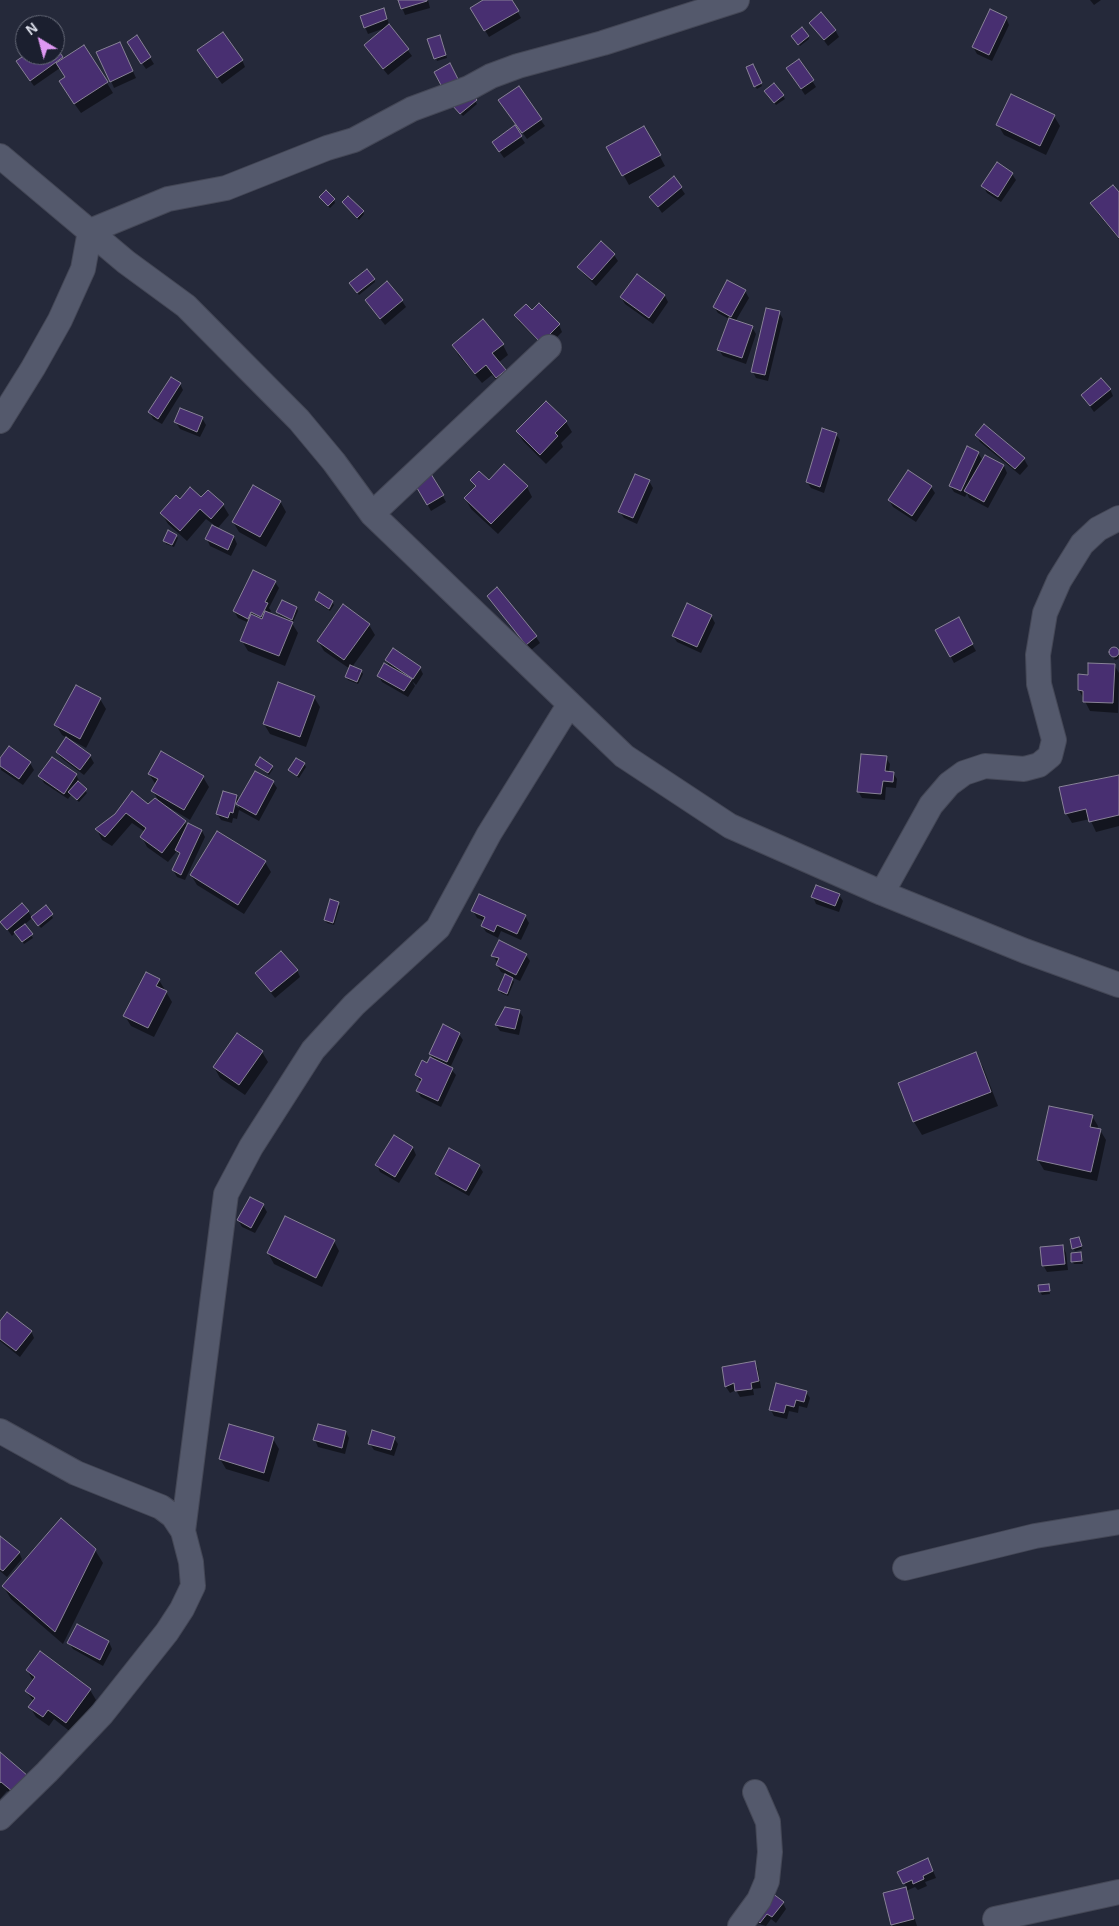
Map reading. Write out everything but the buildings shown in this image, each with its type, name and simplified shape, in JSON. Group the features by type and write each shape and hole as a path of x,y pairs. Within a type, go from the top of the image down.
{"street":[{"path":"90,231 168,199 226,188 327,148 354,140 412,109 468,88 491,76 518,66 603,43 737,0"},
{"path":"0,156 126,262 186,306 298,420 334,462 372,514 624,756 730,826 882,893 1025,951 1119,985"},
{"path":"0,421 60,320 82,269 90,231"},
{"path":"372,514 549,347"},
{"path":"882,893 921,822 949,784 964,773 985,766 1024,769 1039,765 1050,756 1054,740 1039,684 1038,655 1044,613 1059,580 1082,544 1098,529 1119,518"},
{"path":"0,1818 102,1714 167,1632 182,1609 193,1586 191,1562 183,1530 226,1194 251,1147 313,1050 354,1005 438,928 489,834 569,705"},
{"path":"0,1431 76,1473 161,1507 173,1516 183,1530"},
{"path":"905,1568 1035,1536 1119,1522"},
{"path":"740,1926 759,1900 767,1881 770,1852 768,1822 755,1792"},
{"path":"995,1919 1119,1892"}]}
